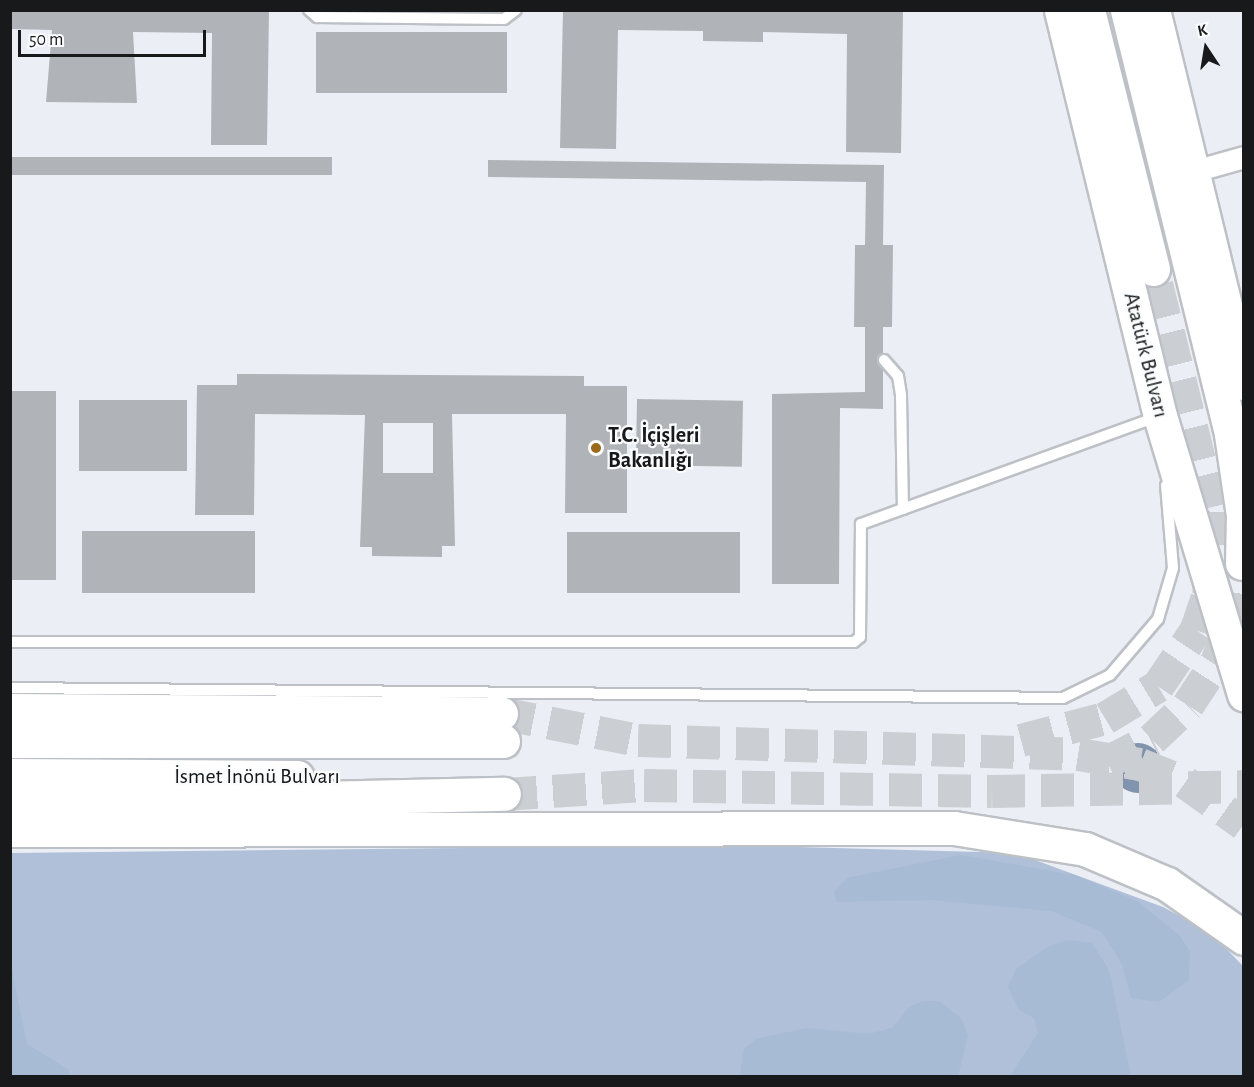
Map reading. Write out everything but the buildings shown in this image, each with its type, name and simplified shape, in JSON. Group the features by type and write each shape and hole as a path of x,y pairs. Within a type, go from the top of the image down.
{"main road":[{"name":"Atatürk Bulvarı","path":"1061,10 1160,416 1244,695"},
{"path":"1088,10 1154,269"},
{"path":"1127,10 1231,434 1243,515 1242,562"},
{"path":"1153,10 1244,383"},
{"name":"İsmet İnönü Bulvarı","path":"10,710 502,727 10,741"},
{"name":"İsmet İnönü Bulvarı","path":"10,775 504,786 10,805"},
{"path":"10,830 954,828 1085,849 1167,884 1244,938"}],"street":[{"path":"1194,171 1244,157"}],"lane":[{"path":"309,10 317,17 504,19 516,10"},
{"path":"885,360 898,376 901,396 903,508"},
{"path":"10,642 854,642 860,637 861,524 1160,416 1173,568 1158,619 1110,675 1064,699 1031,702 530,691 10,688"}],"shaded area":[{"path":"1133,743 1143,743 1156,750 1163,763 1163,773 1156,786 1143,793 1133,793 1124,789 1117,782 1113,773 1113,763 1117,754 1124,747"},
{"path":"730,845 1016,853 1163,907 1211,933 1243,966 1243,1076 11,1076 10,853"},
{"path":"960,855 1075,875 1137,901 1180,936 1190,952 1189,980 1159,1002 1131,998 1122,964 1102,932 1051,911 931,900 837,902 834,892 847,878"},
{"path":"1067,940 1092,943 1109,970 1131,1076 1010,1076 1038,1033 1034,1018 1019,1010 1008,987 1016,969 1047,947"},
{"path":"10,960 27,1044 69,1070 69,1076 11,1076"},
{"path":"923,1001 939,1001 961,1018 968,1036 958,1076 740,1076 743,1050 756,1039 807,1028 868,1034 892,1028 909,1007"}],"tunnel":[{"path":"1021,740 1105,718 1158,686 1196,630 1209,593 1211,507 1153,269"},
{"path":"1107,762 1152,739 1188,705 1217,661 1231,625 1242,563"},
{"path":"501,713 638,740 1078,754 1140,764 1185,782 1244,824"},
{"path":"504,794 644,785 992,791 1244,786"}],"place":[{"name":"T.C. İçişleri Bakanlığı","path":"596,448"}]}
